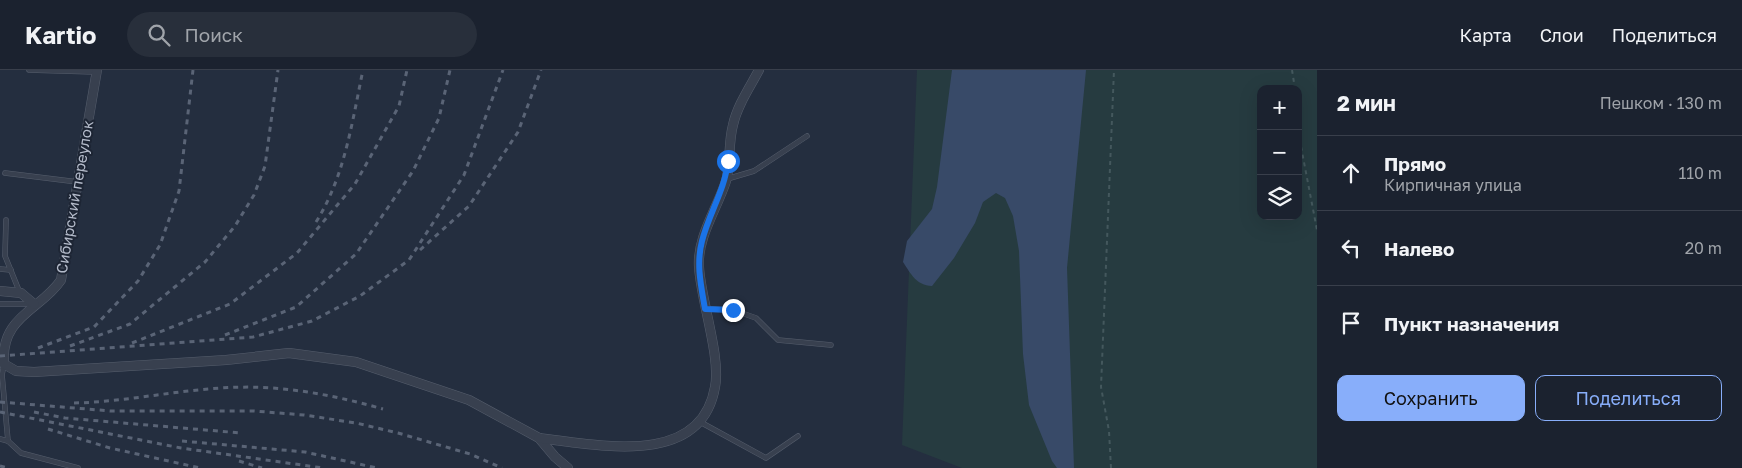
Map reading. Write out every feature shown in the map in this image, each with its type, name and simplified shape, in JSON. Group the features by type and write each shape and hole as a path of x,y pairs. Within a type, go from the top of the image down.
{"street":[{"path":"4,364 16,371 34,372 226,360 289,353 356,362 469,400 539,438 634,450 653,448 684,438 702,423 716,387 714,356 698,266 702,240 726,179 733,124 759,70"},
{"name":"Сибирский переулок","path":"4,364 1,356 2,343 14,319 48,295 61,280 97,71"},
{"path":"0,291 21,293 34,304"},
{"path":"539,438 555,457 568,468"}],"lane":[{"path":"29,70 97,71"},
{"path":"726,179 754,171 807,136"},
{"path":"5,173 78,182"},
{"path":"6,220 5,256 21,293"},
{"path":"0,270 11,270"},
{"path":"0,304 34,304"},
{"path":"705,309 733,310 756,318 778,340 831,345"},
{"path":"4,364 2,375 8,441"},
{"path":"702,423 766,458 798,436"},
{"path":"0,439 8,441 22,453 78,468"}],"path":[{"path":"1111,468 1109,431 1101,388 1114,70"},
{"path":"1292,70 1294,85"},
{"path":"1302,152 1317,230"}],"green space":[{"path":"917,70 1317,70 1317,468 962,468 902,445"}],"water":[{"path":"952,70 1086,70 1067,268 1074,468 1057,468 1052,461 1029,405 1023,354 1019,251 1013,216 1005,198 996,193 983,202 975,223 954,258 932,286 918,281 911,275 903,262 907,241 932,209 937,187"}],"railway":[{"path":"38,348 94,327 138,281 160,245 179,191 193,70"},
{"path":"70,346 130,324 205,262 235,226 254,195 265,166 278,70"},
{"path":"316,222 326,204 341,167 363,70"},
{"path":"132,343 230,304 297,253 355,184 399,106 407,70"},
{"path":"225,335 296,307 356,254 413,171 439,118 450,70"},
{"path":"0,356 253,337 312,321 360,296 409,260 464,175 503,70"},
{"path":"420,250 469,206 518,132 541,70"},
{"path":"74,403 111,401 203,389 262,387 303,391 383,409"},
{"path":"0,402 111,411 254,411 304,415 356,423 398,433 470,454 502,468"},
{"path":"0,412 181,448 323,468"},
{"path":"34,412 65,418 241,433"},
{"path":"48,429 110,448 200,468"},
{"path":"182,441 305,452 377,468"},
{"path":"239,461 262,468"},
{"path":"0,466 8,468"}],"route":[{"path":"728,161 726,179 702,240 698,266 705,309 733,310"}]}
